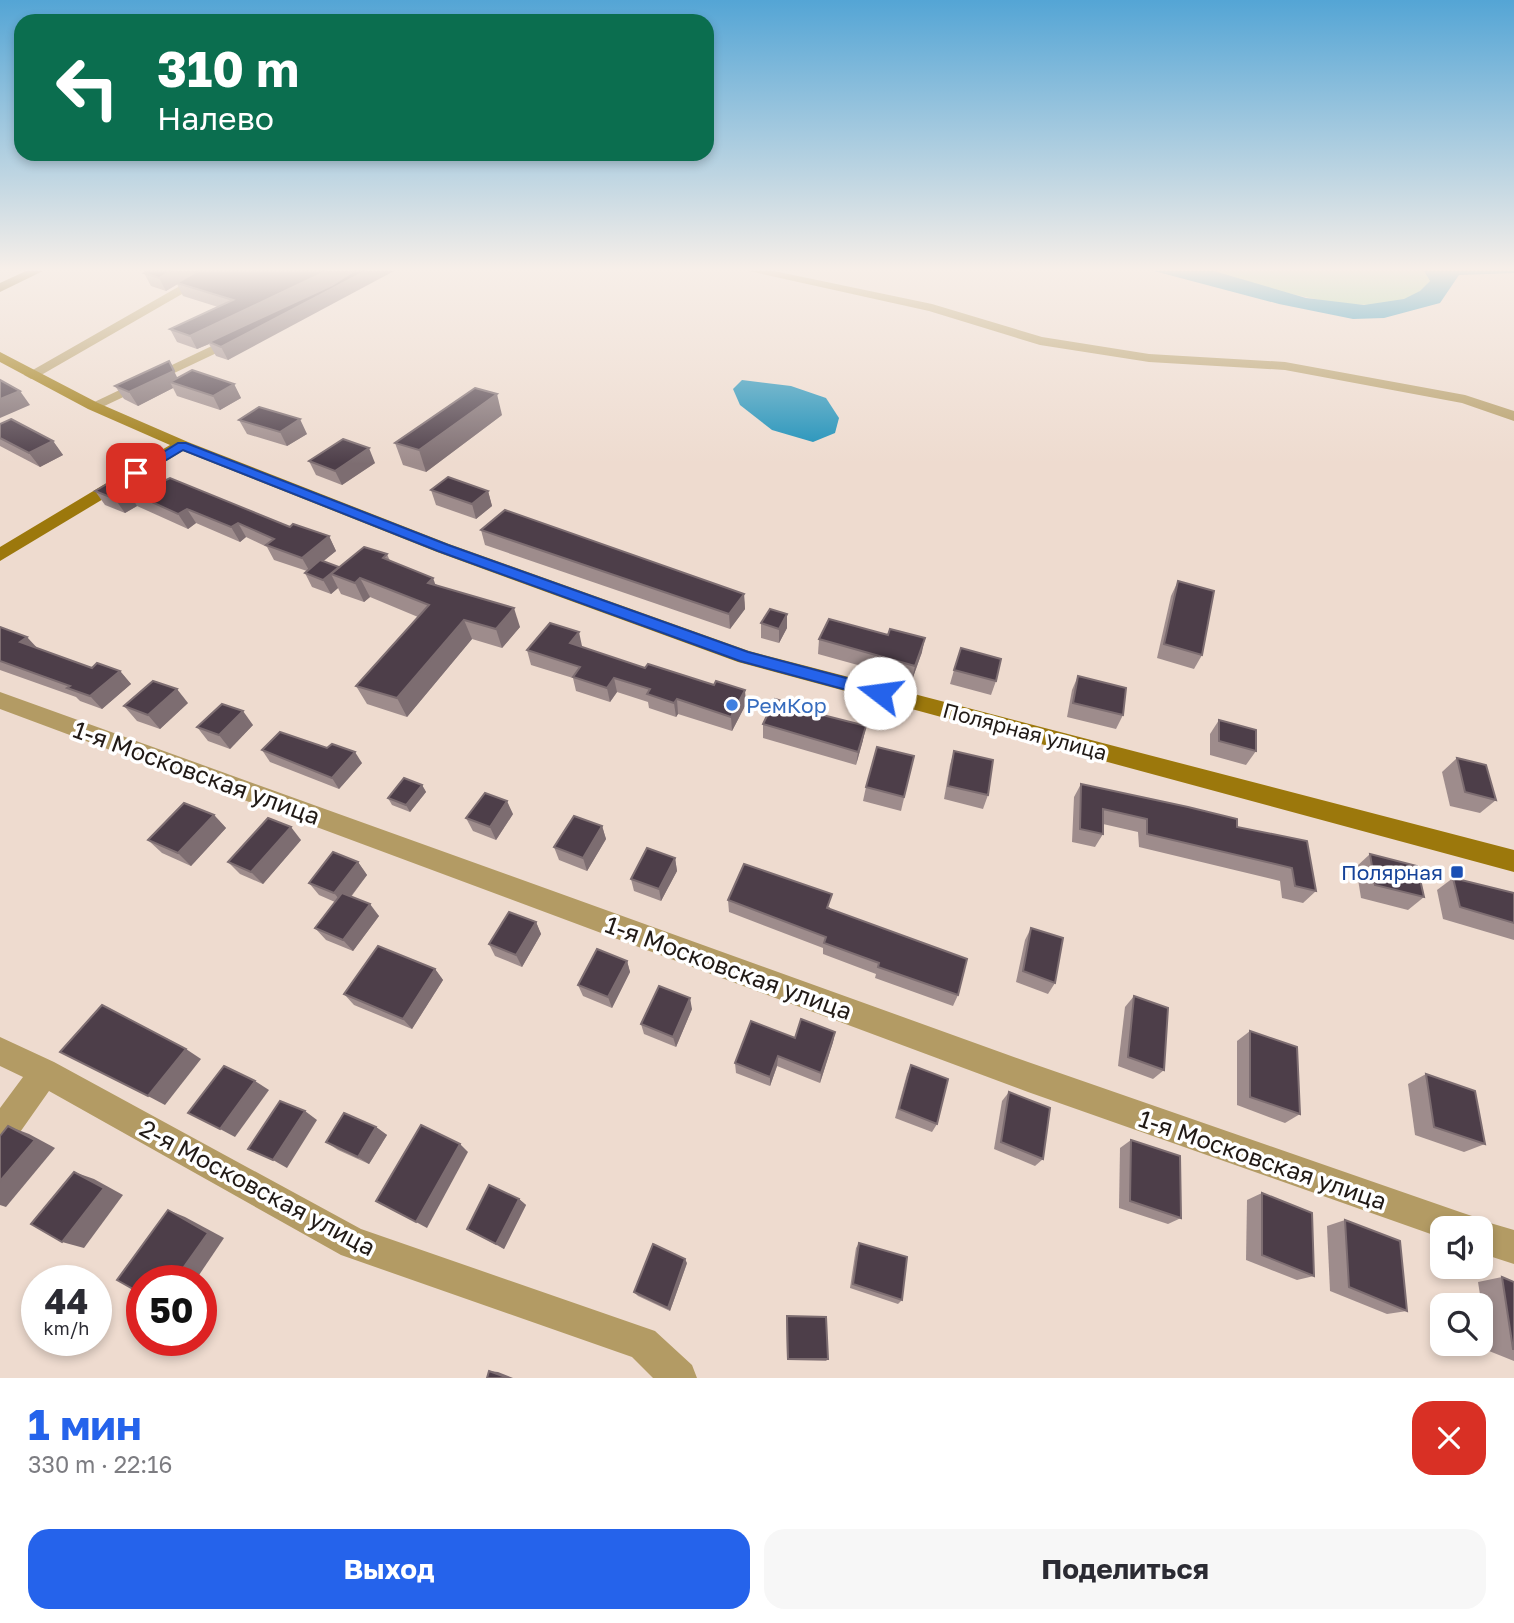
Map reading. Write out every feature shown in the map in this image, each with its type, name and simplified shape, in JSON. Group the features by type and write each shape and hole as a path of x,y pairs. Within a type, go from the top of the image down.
{"main road":[{"name":"Полярная улица","path":"0,356 93,406 182,445 443,548 745,657 1514,861"},
{"path":"0,555 182,445"}],"street":[{"path":"31,375 102,335"},
{"path":"93,406 243,335"},
{"path":"1021,335 1040,341 1149,358 1286,366 1465,400 1514,416"},
{"name":"1-я Московская улица","path":"0,700 1028,1077 1430,1217"},
{"name":"2-я Московская улица","path":"0,1052 44,1072 353,1243 643,1343 679,1378"},
{"path":"0,1134 44,1072"},
{"path":"1493,1240 1514,1247"}],"water":[{"path":"742,380 791,386 826,398 839,418 835,433 813,442 772,430 740,405 733,389"}],"building":[{"path":"223,335 243,335 221,347 209,342"},
{"path":"169,361 174,371 129,392 115,386"},
{"path":"192,370 234,384 213,396 170,382"},
{"path":"0,380 20,391 0,399"},
{"path":"475,388 497,394 419,450 395,443"},
{"path":"259,407 300,419 280,432 239,420"},
{"path":"11,419 53,441 29,453 0,438 0,424"},
{"path":"343,439 369,448 335,471 309,461"},
{"path":"129,471 160,483 170,478 290,527 293,524 329,536 302,558 266,545 274,539 238,523 231,527 187,509 178,514 128,491 115,499 95,491"},
{"path":"448,477 488,491 472,504 431,490"},
{"path":"505,510 744,594 729,614 481,530"},
{"path":"364,547 387,554 383,558 433,578 428,583 514,608 496,629 464,620 397,698 356,686 429,605 360,578 355,583 331,574"},
{"path":"320,560 339,567 323,580 305,573"},
{"path":"1178,581 1214,591 1202,655 1164,644"},
{"path":"770,609 787,614 779,629 761,623"},
{"path":"829,619 888,635 890,629 925,638 915,666 819,639"},
{"path":"550,623 579,632 570,643 645,668 648,664 714,685 716,681 745,690 731,717 677,699 674,703 647,694 650,689 614,678 607,688 573,677 580,667 527,650"},
{"path":"0,627 27,637 20,642 92,668 97,663 120,671 90,696 67,688 70,686 0,661"},
{"path":"961,648 1001,659 996,681 954,670"},
{"path":"1078,676 1126,688 1123,715 1073,703"},
{"path":"153,681 177,689 148,715 124,706"},
{"path":"775,699 800,706 799,709 866,726 858,752 763,724"},
{"path":"222,704 243,711 219,735 197,727"},
{"path":"1219,720 1256,730 1256,751 1219,741"},
{"path":"280,732 327,748 332,744 355,752 332,778 262,750"},
{"path":"877,747 914,756 904,797 866,787"},
{"path":"954,751 993,760 988,795 948,786"},
{"path":"1457,758 1486,765 1496,800 1465,792"},
{"path":"404,778 422,785 406,805 388,798"},
{"path":"1081,784 1237,819 1237,827 1307,841 1316,891 1295,886 1292,868 1147,834 1147,819 1103,809 1103,834 1080,829"},
{"path":"485,793 507,801 490,827 466,818"},
{"path":"184,803 214,815 178,853 148,840"},
{"path":"574,816 602,826 583,858 554,847"},
{"path":"268,818 291,827 251,872 228,862"},
{"path":"647,848 675,858 659,889 631,879"},
{"path":"333,852 358,862 334,893 309,883"},
{"path":"1370,854 1417,866 1424,897 1375,885"},
{"path":"744,864 832,894 827,908 967,959 958,995 878,967 879,963 824,943 826,937 728,900"},
{"path":"1453,878 1514,893 1514,923 1460,907"},
{"path":"342,893 370,904 343,940 315,928"},
{"path":"509,912 536,922 516,955 489,944"},
{"path":"1031,928 1063,938 1055,983 1023,971"},
{"path":"378,946 435,969 403,1019 344,994"},
{"path":"597,949 627,961 608,997 578,985"},
{"path":"659,986 690,998 673,1037 641,1024"},
{"path":"1134,996 1168,1008 1164,1070 1128,1057"},
{"path":"102,1005 186,1049 148,1096 60,1052"},
{"path":"801,1019 835,1032 821,1073 778,1056 770,1077 735,1063 751,1021 795,1038"},
{"path":"1250,1031 1297,1047 1300,1114 1250,1097"},
{"path":"911,1065 948,1079 937,1124 899,1109"},
{"path":"224,1066 255,1081 220,1129 188,1113"},
{"path":"1426,1074 1475,1091 1485,1144 1434,1127"},
{"path":"1009,1092 1050,1108 1043,1159 1001,1142"},
{"path":"280,1101 305,1111 273,1160 248,1149"},
{"path":"344,1113 376,1127 358,1157 326,1142"},
{"path":"421,1125 460,1144 416,1222 376,1201"},
{"path":"8,1126 35,1140 0,1181 0,1136"},
{"path":"1131,1140 1180,1156 1181,1218 1130,1201"},
{"path":"74,1172 104,1188 62,1242 31,1224"},
{"path":"489,1185 519,1199 496,1244 467,1229"},
{"path":"1262,1193 1312,1213 1314,1276 1262,1255"},
{"path":"168,1210 208,1233 185,1265 128,1265"},
{"path":"1345,1220 1400,1241 1407,1311 1349,1287"},
{"path":"859,1243 907,1257 902,1300 853,1284"},
{"path":"653,1244 685,1259 668,1308 634,1292"},
{"path":"126,1268 126,1285 117,1280"},
{"path":"1502,1277 1514,1282 1514,1349 1513,1349"},
{"path":"787,1316 826,1317 828,1359 788,1359"},
{"path":"489,1371 508,1378 487,1378"}],"place":[{"name":"РемКор","path":"732,705"},
{"name":"Полярная","path":"1457,872"}],"route":[{"path":"136,473 182,445 443,548 745,657 880,693"}]}
